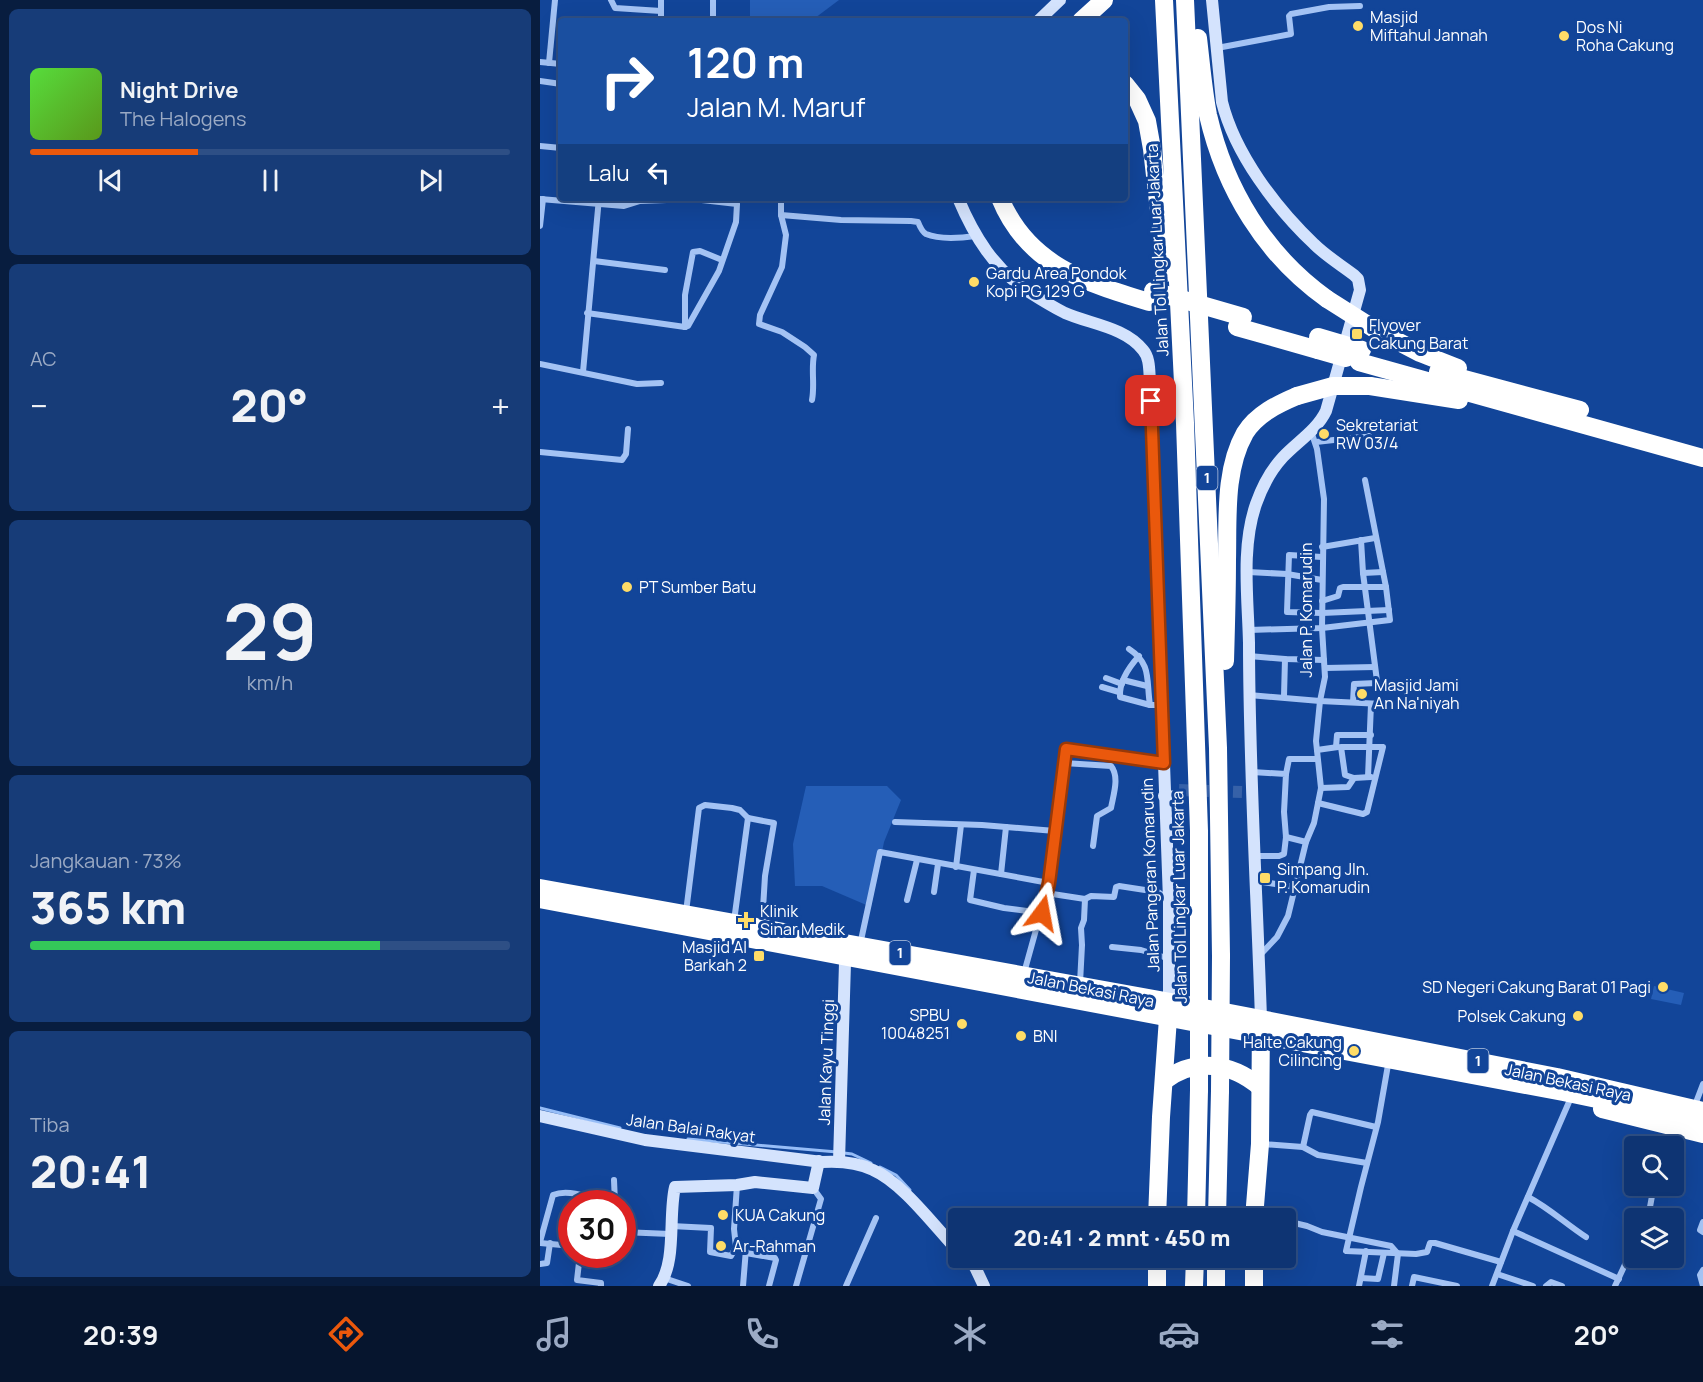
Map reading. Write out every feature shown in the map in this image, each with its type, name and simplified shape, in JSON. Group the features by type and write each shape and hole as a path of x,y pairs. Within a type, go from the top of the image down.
{"highway":[{"path":"1085,18 1104,0"},
{"name":"Jalan Tol Lingkar Luar Jakarta","path":"1164,0 1185,423 1198,819 1199,1090 1196,1208"},
{"name":"1","path":"1185,0 1218,748 1221,956 1217,1208"},
{"path":"1194,0 1208,114 1220,153 1247,214 1274,252 1304,283 1376,330 1420,353 1512,391"},
{"path":"1128,88 1143,109 1149,133 1185,423"},
{"path":"1002,201 1026,240 1048,260 1082,280 1151,296 1703,458"},
{"path":"1013,201 1035,234 1058,254 1094,274 1151,296"},
{"path":"1360,356 1512,391 1703,445"},
{"path":"1218,748 1225,663 1228,516 1233,466 1246,431 1258,418 1297,396 1333,386 1370,386 1562,418"},
{"name":"Jalan Bekasi Raya","path":"540,888 777,951 1260,1039 1569,1101 1703,1134"},
{"path":"540,899 1563,1092 1649,1110 1703,1125"},
{"name":"Jalan Bekasi Raya","path":"540,906 641,916 686,916 860,946 1261,1019 1548,1075 1698,1109"},
{"path":"777,951 780,933"},
{"path":"1140,1018 1144,998"},
{"path":"1158,1208 1169,1002"},
{"path":"1256,1208 1260,1144 1261,1019"},
{"path":"1164,1081 1176,1071 1187,1066 1214,1066 1234,1070 1260,1087"},
{"path":"1157,1268 1157,1286"},
{"path":"1194,1286 1195,1268"},
{"path":"1216,1268 1216,1286"},
{"path":"1254,1268 1254,1286"}],"street":[{"path":"549,63 555,0"},
{"path":"611,0 615,8 661,11"},
{"path":"661,0 661,18"},
{"path":"712,18 713,0"},
{"path":"1041,18 1059,0"},
{"path":"1212,0 1226,117 1268,192 1315,246 1358,279 1360,290 1326,411 1313,437 1280,461 1271,471 1259,495 1249,528 1251,772 1247,795 1256,856 1261,1019"},
{"path":"1216,48 1291,34 1289,16 1291,14 1329,7 1360,6"},
{"path":"540,62 558,64"},
{"path":"540,81 558,84"},
{"path":"540,146 558,148"},
{"path":"540,226 541,199 558,199"},
{"path":"583,372 599,201"},
{"path":"603,201 624,206 640,201"},
{"path":"587,313 688,326 707,295 736,222 738,206 734,202 720,201"},
{"path":"781,201 781,215 786,235 782,267 760,315 759,324 782,332 814,355 812,400"},
{"name":"Jalan Pangeran Komarudin","path":"959,201 976,236 994,262 1028,291 1065,313 1124,335 1137,343 1147,355 1150,381 1156,705 1164,763 1169,900 1169,1002"},
{"path":"781,215 841,220 911,221 918,222 922,231 927,235 949,238 976,236"},
{"path":"685,327 685,295 693,252 700,251 722,260"},
{"path":"594,261 665,270"},
{"path":"540,364 637,384 661,384"},
{"path":"540,452 621,460 626,454 628,429"},
{"path":"1313,437 1369,436"},
{"name":"Jalan P. Komarudin","path":"1259,956 1282,928 1321,788 1317,750 1325,668 1322,628 1324,499 1313,437"},
{"path":"1249,630 1322,628 1390,620 1386,587 1365,480"},
{"path":"1322,547 1375,538"},
{"path":"1353,702 1354,684 1376,683 1360,540"},
{"path":"1322,557 1290,555 1287,574 1287,612 1389,610"},
{"path":"1248,572 1287,574 1322,580"},
{"path":"1363,573 1383,572"},
{"path":"1322,601 1338,596 1341,588 1386,587"},
{"path":"1129,649 1139,656 1146,668 1147,686 1156,705"},
{"path":"1139,656 1127,669 1121,685 1120,697 1123,700 1156,705"},
{"path":"1249,656 1324,660"},
{"path":"1284,696 1285,659"},
{"path":"1325,668 1375,667"},
{"path":"1106,678 1121,685"},
{"path":"1102,687 1147,686"},
{"path":"1250,695 1403,705"},
{"path":"1371,704 1372,778"},
{"path":"1371,735 1337,735 1345,775 1354,778 1372,778"},
{"path":"1317,750 1338,747 1383,747 1372,778 1365,813 1318,804"},
{"path":"1023,976 1049,883 1065,752 1068,748 1164,763"},
{"path":"1256,856 1282,856 1286,837 1284,812 1289,759 1317,759"},
{"path":"1064,763 1111,766 1114,770 1111,808 1097,816 1093,846"},
{"path":"1251,772 1286,774"},
{"path":"1321,788 1348,788 1354,778"},
{"path":"1164,793 1179,794"},
{"path":"686,916 699,808 705,805 740,810 748,818 775,824 765,876 762,929"},
{"path":"733,924 748,818"},
{"path":"896,822 1055,831"},
{"path":"956,867 961,825"},
{"path":"1001,874 1006,827"},
{"path":"1286,837 1306,842"},
{"path":"860,946 879,853 1049,883"},
{"path":"907,900 918,860"},
{"path":"934,892 938,864"},
{"path":"974,870 970,900 1004,909 1042,913"},
{"path":"1256,880 1295,886"},
{"path":"1046,893 1085,899 1091,896 1114,897 1116,888 1119,886 1158,892 1169,900"},
{"path":"1080,987 1081,928 1084,920 1085,899"},
{"path":"1112,947 1141,950 1170,959"},
{"name":"Jalan Kayu Tinggi","path":"839,1156 845,963"},
{"path":"1388,1065 1376,1127 1346,1251 1424,1253 1429,1249 1430,1243 1435,1243 1501,1262"},
{"path":"1677,1136 1698,1109 1703,1084"},
{"path":"1492,1286 1569,1101"},
{"path":"1303,1147 1312,1112 1376,1127"},
{"name":"Jalan Balai Rakyat","path":"540,1116 645,1140 819,1161 839,1156 873,1169 886,1177 948,1240"},
{"path":"1260,1144 1303,1147 1318,1155 1367,1163"},
{"path":"813,1188 819,1161"},
{"path":"614,1180 614,1190"},
{"path":"688,1286 662,1282 670,1256 674,1189 676,1186 737,1185 755,1182 813,1188 821,1199 796,1286"},
{"path":"636,1231 711,1228 710,1249 712,1253 731,1256 736,1248 734,1229 737,1185"},
{"path":"558,1192 554,1195 540,1242 558,1244"},
{"path":"1528,1197 1545,1206 1559,1219 1586,1237"},
{"path":"846,1286 876,1218"},
{"path":"1702,1231 1703,1221"},
{"path":"1296,1224 1349,1238 1391,1246 1398,1254 1394,1286"},
{"path":"1513,1231 1619,1279"},
{"path":"540,1264 547,1263 550,1243"},
{"path":"736,1248 746,1249 743,1286"},
{"path":"1359,1286 1366,1251"},
{"path":"746,1253 775,1258 775,1267 769,1286"},
{"path":"1360,1278 1378,1279 1384,1253"},
{"path":"1615,1286 1624,1267"},
{"path":"578,1268 577,1280 601,1283 601,1286"},
{"path":"975,1268 984,1286"},
{"path":"1703,1270 1700,1275 1703,1286"},
{"path":"1497,1274 1533,1286"},
{"path":"1412,1286 1414,1277 1436,1284 1457,1286"},
{"path":"1546,1286 1551,1282 1562,1286"}],"shaded area":[{"path":"750,0 839,0 815,18 750,18"},
{"path":"806,786 887,786 901,800 884,842 871,907 822,886 795,886 793,844"},
{"path":"1654,986 1684,993 1681,1005 1651,999"}],"waterway":[{"path":"540,1108 620,1128"},
{"path":"688,1139 837,1152"},
{"path":"844,1153 852,1154 871,1163"},
{"path":"880,1167 896,1175 910,1190"}],"tunnel":[{"path":"1179,790 1242,792"}],"place":[{"name":"Masjid Miftahul Jannah","path":"1358,26"},
{"name":"Dos Ni Roha Cakung","path":"1564,36"},
{"name":"Gardu Area Pondok Kopi PG 129 G","path":"974,282"},
{"name":"Flyover Cakung Barat","path":"1357,334"},
{"name":"Sekretariat RW 03/4","path":"1324,434"},
{"name":"PT Sumber Batu","path":"627,587"},
{"name":"Masjid Jami An Na'niyah","path":"1362,694"},
{"name":"Simpang Jln. P. Komarudin","path":"1265,878"},
{"name":"Klinik Sinar Medik","path":"746,920"},
{"name":"Masjid Al Barkah 2","path":"759,956"},
{"name":"SD Negeri Cakung Barat 01 Pagi","path":"1663,987"},
{"name":"Polsek Cakung","path":"1578,1016"},
{"name":"SPBU 10048251","path":"962,1024"},
{"name":"BNI","path":"1021,1036"},
{"name":"Halte Cakung Cilincing","path":"1354,1051"},
{"name":"KUA Cakung","path":"723,1215"},
{"name":"Ar-Rahman","path":"721,1246"}],"route":[{"path":"1042,913 1049,883 1066,749 1164,763 1151,401"}]}
